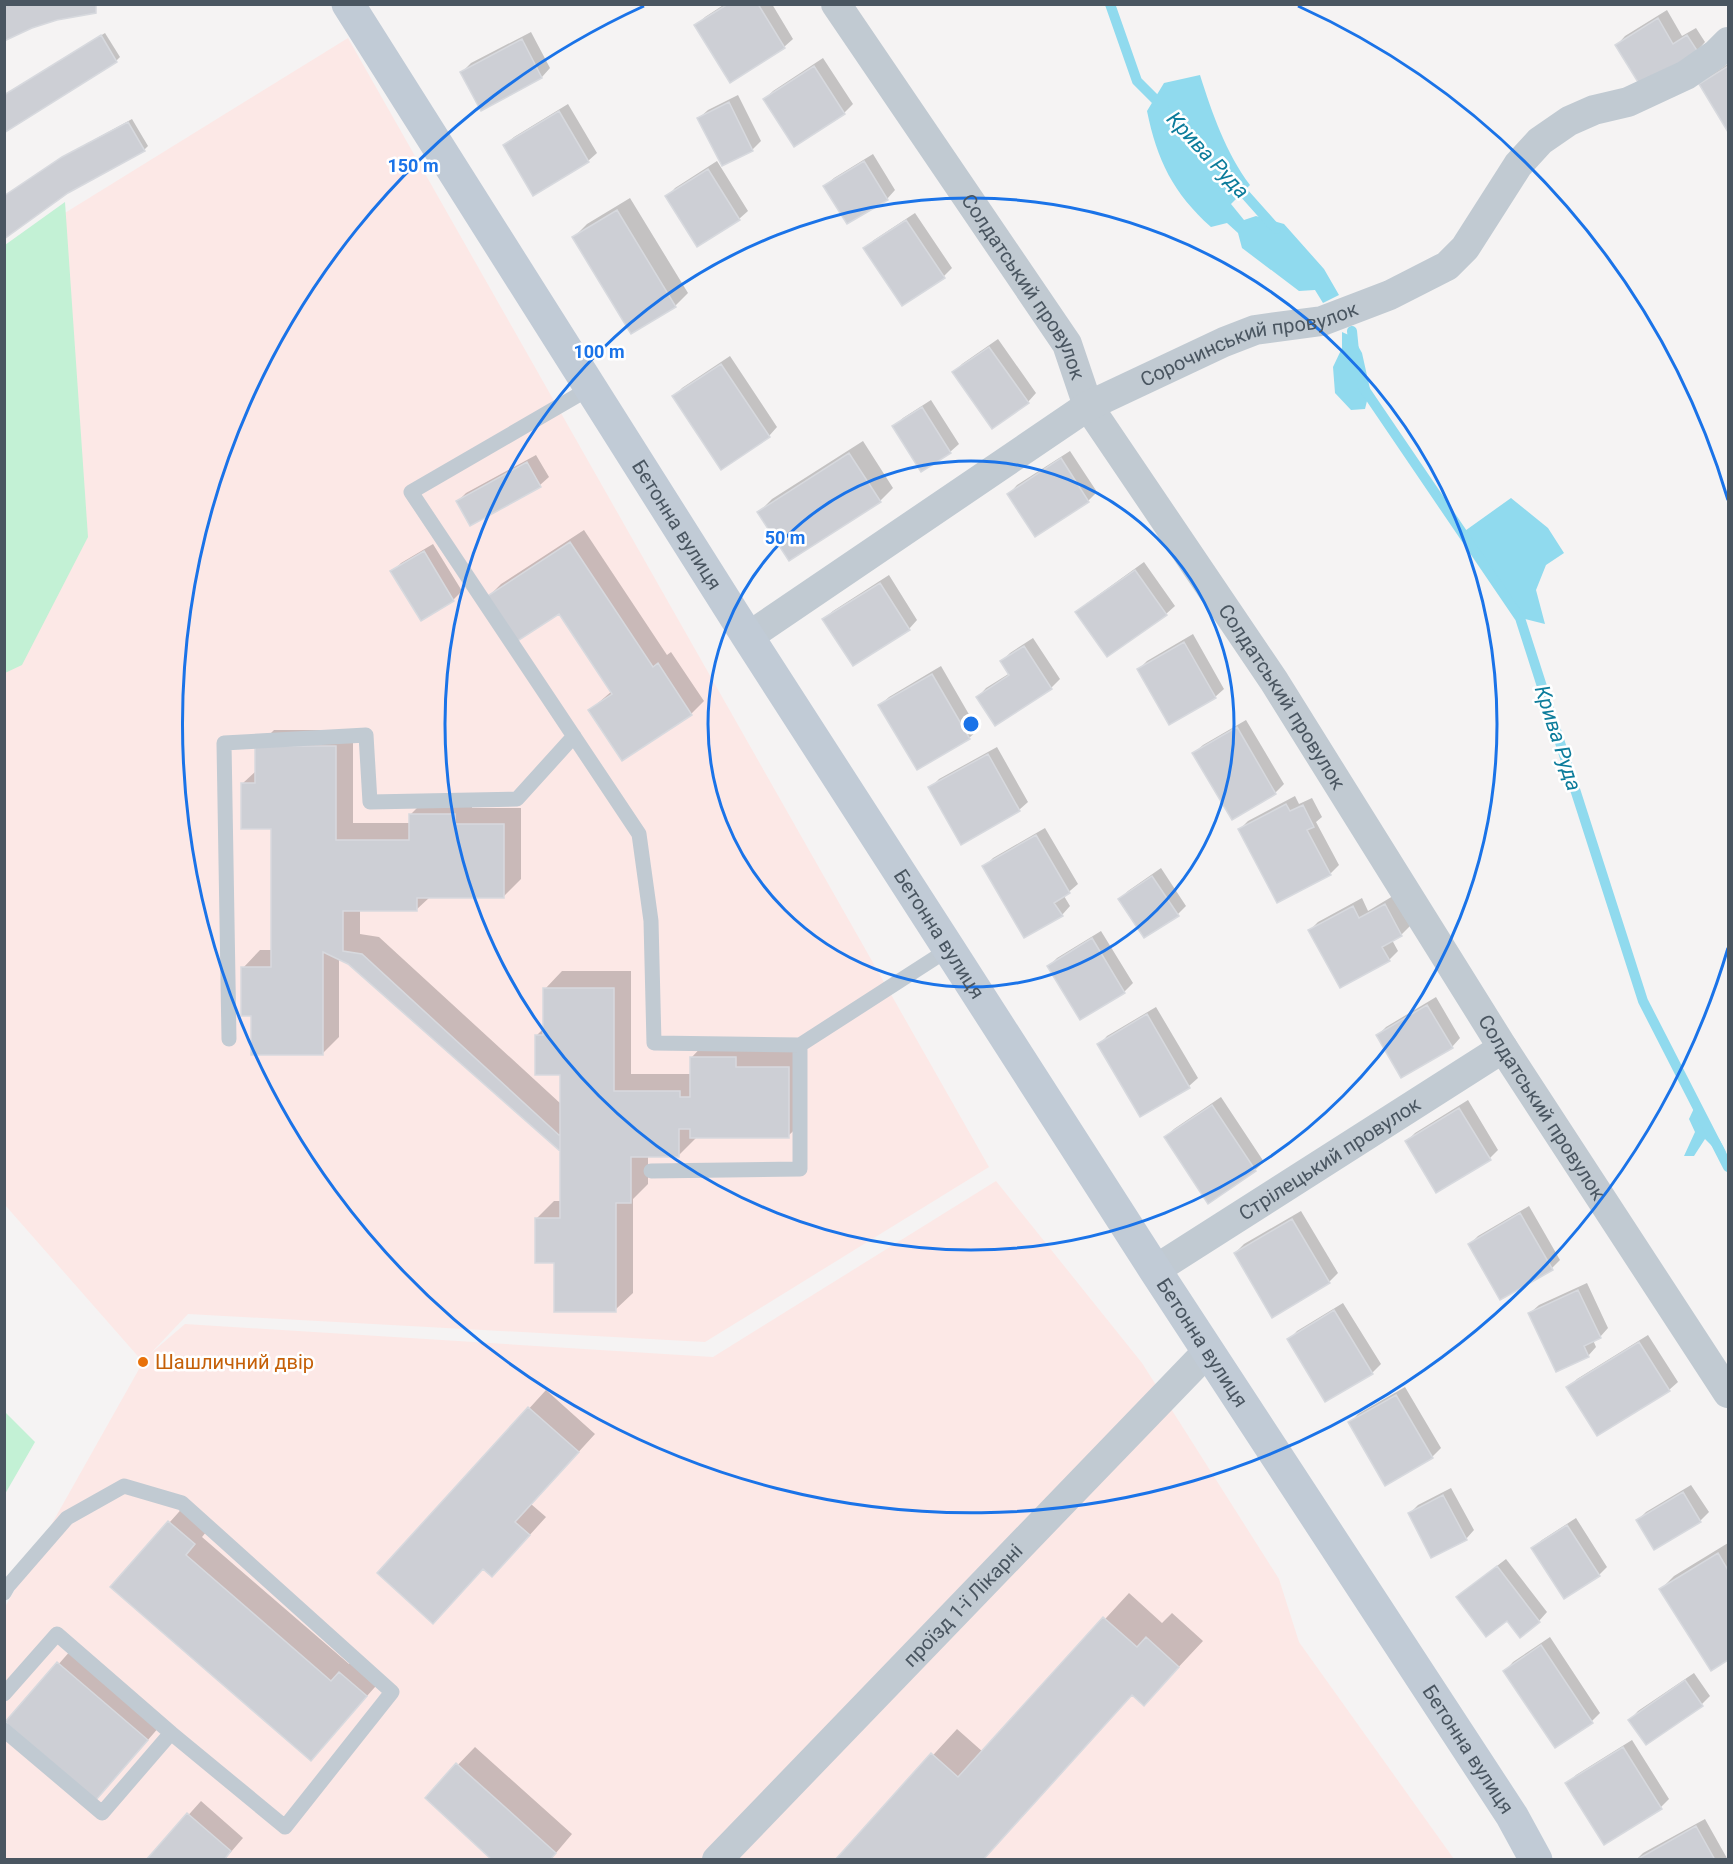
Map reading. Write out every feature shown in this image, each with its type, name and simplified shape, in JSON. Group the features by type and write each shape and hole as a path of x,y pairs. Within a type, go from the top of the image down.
{"street":[{"name":"Бетонна вулиця","path":"348,4 748,637 1155,1270 1512,1816 1536,1860"},
{"name":"Солдатський провулок","path":"836,4 1067,344 1088,406 1274,681 1503,1048 1728,1393"},
{"name":"Сорочинський провулок","path":"748,637 1088,406 1224,342 1255,330 1322,321 1390,295 1446,266 1465,248 1518,165 1540,141 1569,121 1594,110 1628,102 1686,75 1716,54 1728,42"},
{"name":"Стрілецький провулок","path":"1155,1270 1503,1048"},
{"name":"проїзд 1-ї Лікарні","path":"717,1860 1208,1351"}],"lane":[{"path":"592,387 411,492 639,834 651,921 654,1043 800,1045 949,949"},
{"path":"229,1039 224,743 366,735 370,802 517,798 574,736"},
{"path":"651,1171 800,1169 800,1045"},
{"path":"4,1593 67,1518 124,1486 182,1503 392,1692 285,1827 57,1634 4,1694"},
{"path":"4,1730 102,1813 171,1732"}],"shaded area":[{"path":"348,38 989,1167 705,1342 188,1314 150,1354 185,1324 713,1357 996,1181 1142,1363 1279,1579 1299,1642 1454,1859 5,1860 5,1607 143,1362 5,1205 5,250"}],"green space":[{"path":"65,202 88,537 22,665 5,673 5,245"},
{"path":"5,1412 35,1442 5,1494"}],"water":[{"path":"1200,75 1227,146 1250,185 1231,204 1244,220 1256,216 1284,224 1324,269 1339,295 1323,303 1315,290 1299,291 1242,248 1238,233 1227,223 1211,227 1177,188 1156,145 1147,111 1164,83"},
{"path":"1342,332 1353,337 1362,353 1370,389 1365,409 1351,410 1335,393 1333,367 1342,348"},
{"path":"1511,498 1548,528 1564,553 1546,565 1536,590 1545,624 1521,618 1462,533"},
{"path":"1696,1104 1726,1152 1713,1147 1705,1139 1694,1156 1684,1156 1695,1132 1689,1119"}],"building":[{"path":"4,4 96,4 96,13 57,20 4,41"},
{"path":"728,4 758,4 785,48 730,83 694,25"},
{"path":"1658,18 1673,44 1687,35 1698,52 1641,87 1615,45"},
{"path":"101,35 117,62 4,133 4,95"},
{"path":"522,39 542,78 481,111 460,72"},
{"path":"814,66 845,114 794,147 763,99"},
{"path":"1728,66 1728,132 1699,84"},
{"path":"729,102 753,151 722,166 697,118"},
{"path":"559,111 589,162 533,196 503,145"},
{"path":"128,122 145,151 68,193 4,239 4,196 62,157"},
{"path":"864,161 888,200 847,224 823,186"},
{"path":"708,169 740,220 697,247 665,196"},
{"path":"617,210 676,307 631,334 572,237"},
{"path":"906,220 945,278 902,306 863,248"},
{"path":"989,347 1029,403 992,429 952,372"},
{"path":"721,364 770,437 721,470 672,396"},
{"path":"922,407 951,453 921,472 892,426"},
{"path":"849,453 881,502 789,561 757,512"},
{"path":"1061,458 1089,502 1035,537 1007,494"},
{"path":"527,462 541,487 470,526 456,501"},
{"path":"570,542 653,667 658,663 692,715 622,761 588,710 612,694 559,614 516,642 486,597"},
{"path":"424,551 454,601 421,621 390,571"},
{"path":"1135,570 1167,615 1107,657 1075,612"},
{"path":"880,583 910,630 853,666 822,619"},
{"path":"1184,642 1216,698 1169,725 1137,669"},
{"path":"1024,646 1052,689 995,726 976,697 1009,675 1000,661"},
{"path":"932,674 970,739 917,770 878,705"},
{"path":"1237,727 1276,794 1232,820 1192,753"},
{"path":"255,746 336,746 336,840 409,840 409,814 455,814 455,824 504,824 504,898 417,898 417,911 343,911 343,951 362,954 560,1136 560,1151 348,964 323,952 323,1055 251,1055 251,1016 241,1016 241,967 271,967 271,829 241,829 241,783 255,783"},
{"path":"988,754 1020,811 961,845 928,787"},
{"path":"1286,804 1290,811 1303,805 1314,827 1307,830 1331,875 1277,903 1238,829"},
{"path":"1036,835 1070,893 1054,903 1063,916 1024,938 982,866"},
{"path":"1152,876 1179,916 1144,938 1118,899"},
{"path":"1385,904 1402,936 1382,947 1390,961 1340,988 1308,930 1353,906 1359,918"},
{"path":"1092,938 1125,993 1080,1020 1047,966"},
{"path":"543,988 614,988 614,1091 680,1091 680,1097 690,1097 690,1057 736,1057 736,1067 789,1067 789,1138 690,1138 690,1129 679,1129 679,1157 631,1157 631,1203 616,1203 616,1312 554,1312 554,1263 535,1263 535,1218 560,1218 560,1075 535,1075 535,1035 543,1035"},
{"path":"1427,1005 1453,1048 1401,1078 1376,1035"},
{"path":"1147,1014 1190,1088 1140,1117 1097,1044"},
{"path":"1212,1105 1256,1171 1208,1204 1164,1137"},
{"path":"1459,1108 1491,1160 1436,1193 1405,1141"},
{"path":"1520,1213 1553,1270 1500,1300 1468,1244"},
{"path":"1292,1219 1330,1283 1272,1318 1234,1253"},
{"path":"1578,1290 1601,1338 1584,1346 1589,1357 1556,1372 1528,1313"},
{"path":"1334,1310 1373,1374 1325,1402 1287,1339"},
{"path":"1639,1342 1670,1391 1597,1436 1566,1387"},
{"path":"1396,1395 1433,1458 1385,1486 1348,1422"},
{"path":"528,1407 579,1452 515,1522 530,1535 492,1577 483,1569 433,1624 377,1573"},
{"path":"1683,1492 1701,1522 1654,1550 1636,1520"},
{"path":"1443,1495 1467,1540 1431,1558 1408,1513"},
{"path":"168,1521 195,1544 186,1555 331,1681 339,1672 367,1696 311,1761 110,1587"},
{"path":"1567,1525 1600,1576 1564,1599 1531,1548"},
{"path":"1718,1553 1728,1570 1728,1660 1711,1671 1659,1589"},
{"path":"1497,1566 1540,1622 1520,1638 1507,1621 1486,1637 1456,1597"},
{"path":"1103,1617 1137,1647 1146,1637 1179,1667 1144,1706 1132,1695 983,1860 835,1860 931,1753 958,1777"},
{"path":"1541,1645 1593,1723 1555,1748 1503,1671"},
{"path":"57,1662 148,1740 96,1800 5,1722"},
{"path":"1685,1680 1703,1706 1646,1745 1628,1720"},
{"path":"1623,1747 1662,1809 1604,1845 1565,1783"},
{"path":"456,1763 556,1853 550,1860 492,1860 425,1798"},
{"path":"187,1813 231,1851 224,1860 146,1860"},
{"path":"1696,1826 1715,1860 1636,1860"}],"waterway":[{"name":"Крива Руда","path":"1110,4 1137,81 1164,108"},
{"name":"Крива Руда","path":"1235,183 1276,229"},
{"name":"Крива Руда","path":"1352,331 1354,351"},
{"name":"Крива Руда","path":"1361,384 1520,618 1643,1001 1728,1167"}],"place":[{"name":"Шашличний двір","path":"143,1362"}]}
